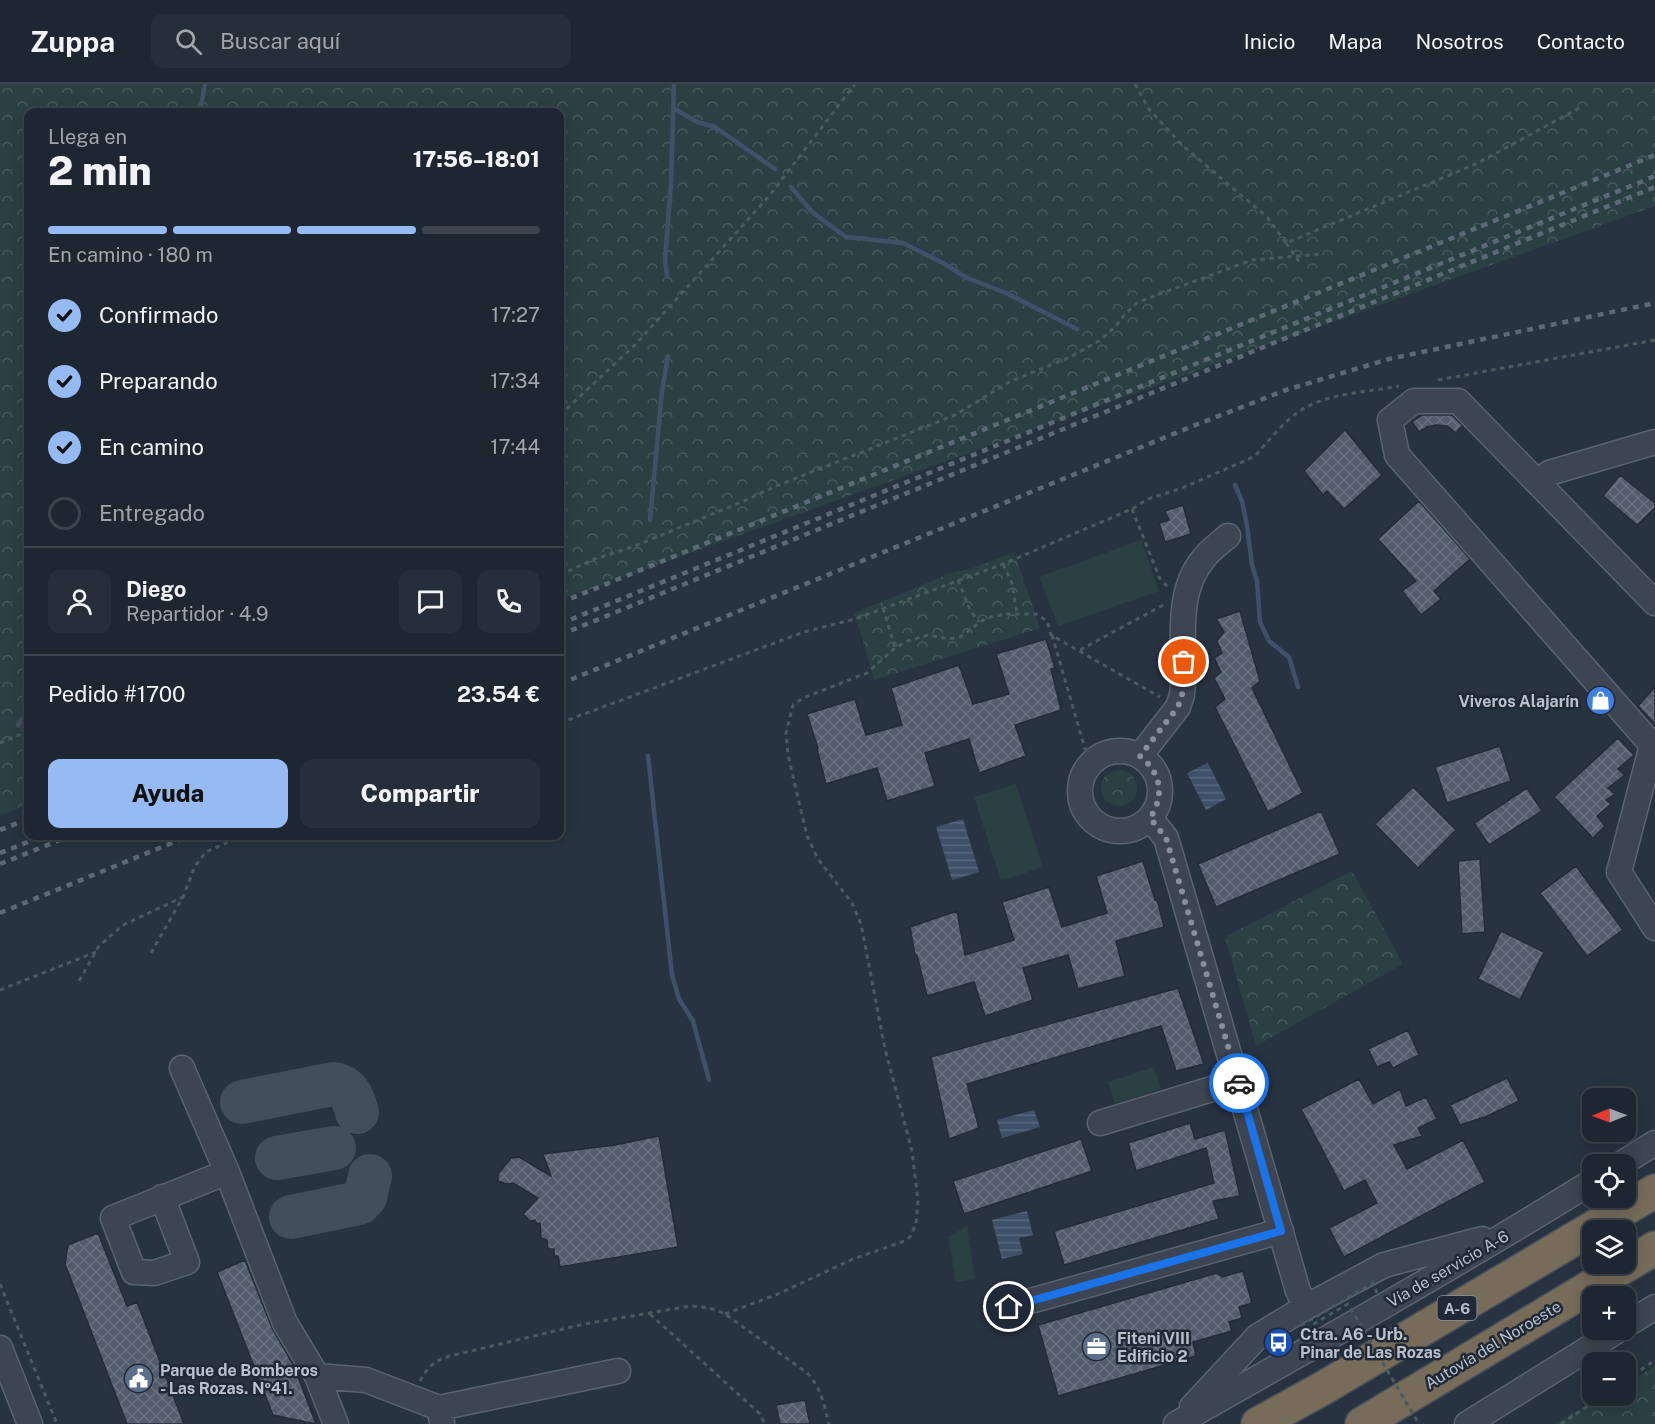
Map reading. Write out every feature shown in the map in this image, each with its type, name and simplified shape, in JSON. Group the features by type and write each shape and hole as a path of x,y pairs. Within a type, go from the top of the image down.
{"highway":[{"path":"1542,1257 1655,1180"},
{"name":"A-6","path":"1258,1424 1335,1381 1655,1191"},
{"name":"Autovía del Noroeste","path":"1362,1424 1655,1248"}],"street":[{"path":"1655,603 1458,401 1414,401 1390,420 1397,455 1652,745 1619,872 1655,928"},
{"path":"1549,473 1655,442"},
{"path":"1140,756 1178,707 1184,682 1184,602 1180,590 1203,558 1228,536"},
{"path":"1114,751 1140,756 1156,773 1160,785 1160,797 1150,818 1130,830 1107,829 1095,824 1081,801 1080,787 1083,774 1091,763 1102,755 1114,751"},
{"path":"1150,818 1166,838 1298,1291 1306,1307"},
{"path":"182,1068 227,1172 285,1323 317,1376 336,1424"},
{"path":"1100,1123 1238,1081"},
{"path":"1636,1155 1655,1143"},
{"path":"162,1197 227,1172"},
{"name":"Vía de servicio A-6","path":"1176,1424 1512,1232 1582,1188"},
{"path":"1009,1307 1281,1231"},
{"path":"1176,1424 1258,1336 1306,1307 1384,1265 1512,1232"},
{"path":"1636,1319 1655,1307"},
{"path":"1467,1424 1602,1340"},
{"path":"0,1348 30,1424"},
{"path":"317,1376 366,1380 412,1396 441,1416 618,1371"},
{"path":"0,1387 15,1424"}],"path":[{"path":"564,411 636,344 739,230 770,195 855,84"},
{"path":"1135,84 1148,108 1182,145 1267,217 1300,263"},
{"path":"1286,243 1476,164 1583,106"},
{"path":"564,573 955,415 1008,382 1070,357 1099,341 1138,302 1252,260 1322,254"},
{"path":"564,722 804,633 855,619 1003,564 1132,509 1160,579 1168,588 1180,590"},
{"path":"1003,564 1012,583 1017,614"},
{"path":"958,580 970,610 979,622"},
{"path":"1080,650 1167,603 1180,590"},
{"path":"883,608 895,648"},
{"path":"725,1314 777,1294 853,1259 902,1242 910,1238 916,1224 918,1201 912,1151 885,1049 861,924 847,895 811,849 807,836 788,755 786,733 793,705 803,698 867,673 895,648 920,636 929,635 948,639 960,637 979,622 995,616 1036,614 1047,621 1085,749 1102,755"},
{"path":"1051,635 1178,707"},
{"path":"0,743 24,733"},
{"path":"151,953 183,897 195,866 206,852 232,840"},
{"path":"79,981 99,946 123,925 183,897"},
{"path":"0,990 96,952"},
{"path":"1377,1293 1373,1283 1302,1325 1305,1329 1348,1304 1419,1424"},
{"path":"0,1284 57,1424"},
{"path":"412,1396 426,1368 434,1361 584,1324 691,1306 715,1309 725,1314 806,1372 820,1390 829,1424"},
{"path":"650,1313 759,1413 765,1424"},
{"path":"1636,1373 1655,1360"},
{"path":"1561,1424 1588,1406"}],"green space":[{"path":"0,84 1655,84 1655,206 564,599 564,108 24,108 24,806 0,816"},
{"path":"1141,540 1159,591 1058,626 1039,577"},
{"path":"1014,552 1040,628 874,680 853,614 953,572 970,569"},
{"path":"1119,770 1132,775 1137,788 1132,801 1119,806 1106,801 1101,788 1106,775"},
{"path":"1016,784 1043,867 1001,881 974,797"},
{"path":"1352,871 1403,964 1256,1046 1225,937"},
{"path":"1154,1067 1161,1089 1115,1104 1108,1082"},
{"path":"967,1226 975,1279 956,1282 948,1237"},
{"path":"1655,1366 1655,1424 1554,1424 1586,1406 1636,1406 1636,1377"}],"water":[{"path":"1208,763 1226,799 1206,810 1187,773"},
{"path":"963,819 979,872 952,880 936,827"},
{"path":"1034,1110 1040,1127 1002,1138 997,1120"},
{"path":"1027,1211 1033,1235 1019,1238 1023,1254 1002,1259 992,1220"}],"building":[{"path":"1422,415 1452,415 1464,427 1456,433 1447,426 1435,425 1419,432 1412,422"},
{"path":"1345,430 1382,475 1344,509 1327,491 1323,495 1304,471"},
{"path":"1620,475 1655,503 1655,508 1637,525 1603,496"},
{"path":"1419,501 1470,559 1434,591 1441,599 1421,615 1402,591 1416,581 1378,539"},
{"path":"1183,505 1191,534 1165,542 1159,523 1169,520 1165,511"},
{"path":"1240,611 1260,681 1252,688 1303,793 1268,812 1215,707 1225,699 1214,678 1221,672 1214,658 1222,653 1217,641 1224,632 1216,619"},
{"path":"1046,639 1055,668 1051,669 1061,710 1015,725 1026,756 979,773 969,739 925,753 935,786 887,801 877,768 826,784 807,714 855,699 866,735 902,725 891,688 959,665 973,704 1009,694 996,654"},
{"path":"1655,687 1655,724 1638,706"},
{"path":"1618,738 1634,755 1618,769 1625,775 1608,788 1615,794 1606,800 1611,804 1597,816 1605,826 1593,838 1554,797"},
{"path":"1500,746 1511,781 1447,803 1435,767"},
{"path":"1413,787 1456,830 1418,868 1375,824"},
{"path":"1527,788 1542,811 1489,845 1474,823"},
{"path":"1321,811 1340,854 1216,907 1198,864"},
{"path":"1480,859 1485,932 1462,934 1458,861"},
{"path":"1143,861 1155,900 1157,899 1164,927 1116,941 1125,976 1078,989 1068,955 1023,968 1033,1000 985,1016 974,982 927,996 917,955 915,955 910,927 957,911 965,955 1014,940 1002,902 1049,887 1062,927 1107,913 1096,876"},
{"path":"1576,866 1623,930 1587,956 1540,893"},
{"path":"1501,931 1544,952 1520,1000 1478,979"},
{"path":"1178,988 1204,1064 1176,1071 1161,1026 967,1084 979,1128 949,1139 931,1057"},
{"path":"1408,1030 1419,1055 1393,1068 1389,1062 1377,1067 1368,1049"},
{"path":"1507,1078 1519,1101 1485,1117 1460,1125 1450,1105"},
{"path":"1359,1079 1373,1104 1400,1089 1406,1106 1426,1097 1437,1119 1418,1128 1422,1136 1394,1145 1407,1169 1463,1140 1485,1182 1344,1257 1329,1228 1377,1203 1365,1180 1344,1191 1301,1109"},
{"path":"1190,1123 1195,1139 1225,1130 1240,1196 1213,1201 1219,1219 1064,1265 1054,1231 1214,1183 1206,1148 1136,1171 1128,1143"},
{"path":"659,1136 678,1247 560,1267 558,1256 554,1256 554,1249 548,1249 547,1240 541,1238 540,1223 537,1224 535,1220 530,1221 523,1214 538,1198 513,1183 506,1184 498,1181 498,1174 511,1158 519,1157 551,1176 543,1154 615,1145"},
{"path":"1081,1139 1092,1171 964,1214 953,1181"},
{"path":"98,1233 127,1306 137,1302 184,1424 127,1424 65,1264 68,1245"},
{"path":"245,1260 272,1328 294,1366 316,1424 273,1415 217,1272"},
{"path":"1243,1271 1252,1303 1239,1307 1242,1318 1229,1322 1232,1331 1193,1342 1196,1356 1058,1396 1038,1325 1217,1273 1222,1277"},
{"path":"805,1400 810,1424 780,1424 776,1405"}],"waterway":[{"path":"201,108 205,84"},
{"path":"667,276 665,260 671,183 674,84"},
{"path":"673,108 697,122 715,127 775,169"},
{"path":"791,187 812,212 846,237 903,243 967,278 1006,293 1077,329"},
{"path":"650,520 662,391 668,356"},
{"path":"1235,485 1242,501 1247,526 1252,565 1257,581 1260,622 1269,641 1289,657 1298,687"},
{"path":"18,725 24,716"},
{"path":"648,756 672,975 679,999 693,1021 709,1080"}],"taxiway":[{"path":"242,1102 333,1084 347,1090 357,1112"},
{"path":"277,1158 334,1148"},
{"path":"291,1217 359,1203 365,1197 370,1176"}],"railway":[{"path":"564,601 1655,155"},
{"path":"564,622 1655,176"},
{"path":"564,633 1655,187"},
{"path":"564,682 1286,390 1389,359 1655,303"},
{"path":"0,830 24,821"},
{"path":"0,853 33,840"},
{"path":"0,864 60,840"},
{"path":"0,913 179,840"}],"way so far":[{"path":"1184,662 1184,682 1178,707 1140,756 1156,773 1160,785 1160,797 1150,818 1166,838 1239,1083"}],"place":[{"name":"Viveros Alajarín","path":"1600,701"},
{"name":"Ctra. A6 - Urb. Pinar de Las Rozas","path":"1279,1343"},
{"name":"Fiteni VIII Edificio 2","path":"1096,1347"},
{"name":"Parque de Bomberos - Las Rozas. Nº41.","path":"139,1379"}],"route":[{"path":"1009,1307 1281,1231 1239,1083"}]}
